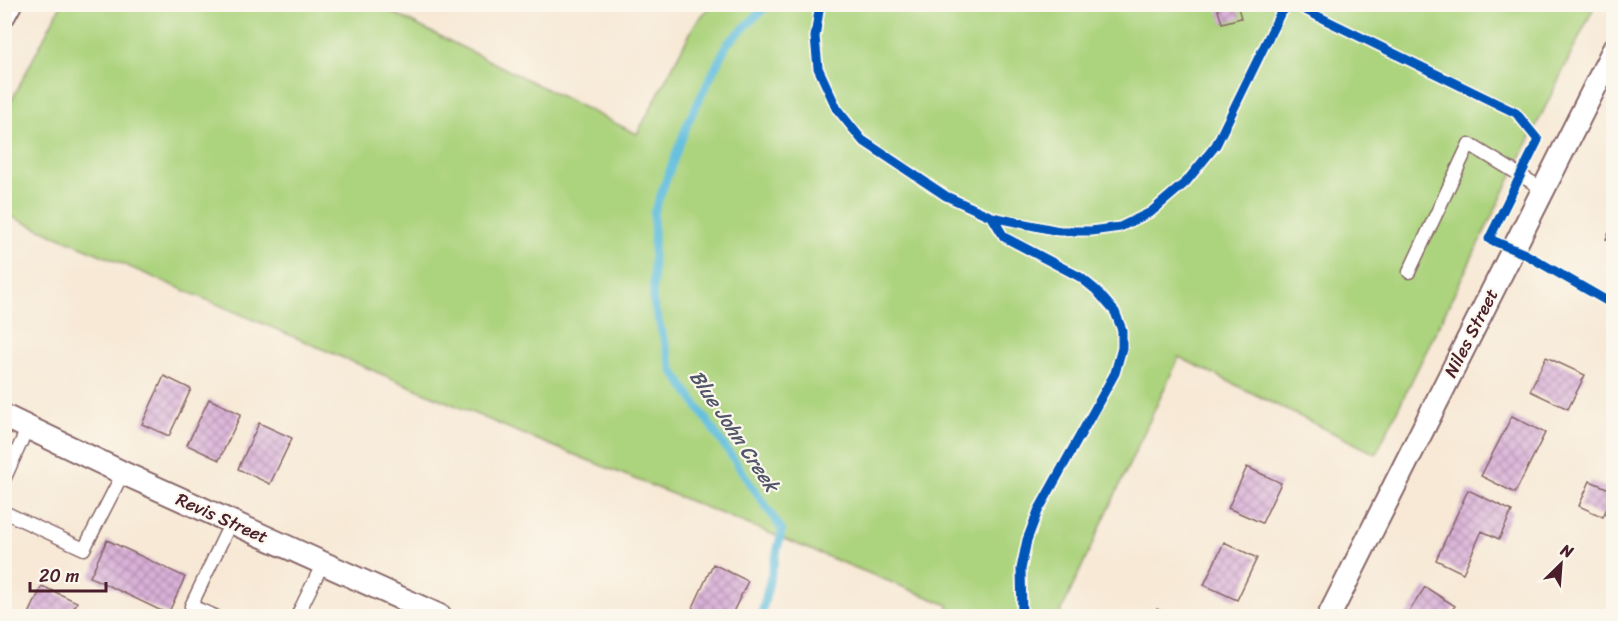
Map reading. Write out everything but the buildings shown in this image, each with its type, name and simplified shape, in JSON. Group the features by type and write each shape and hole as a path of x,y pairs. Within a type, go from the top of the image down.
{"street":[{"path":"4,15 10,4"},
{"name":"Niles Street","path":"1329,616 1614,49"},
{"name":"Revis Street","path":"4,416 123,473 440,616"}],"lane":[{"path":"1409,272 1469,144 1543,189"},
{"path":"4,480 28,427"},
{"path":"4,512 84,549 123,473"},
{"path":"215,616 191,606 231,522"},
{"path":"297,616 322,563"}],"green space":[{"path":"61,5 377,5 637,134 695,24 711,5 1595,5 1376,454 1179,357 1059,616 948,616 948,605 513,430 5,214 4,115"}],"waterway":[{"name":"Blue John Creek","path":"761,616 782,530 673,371 653,302 654,212 688,122 727,44 769,4"}],"cycle path":[{"path":"820,4 815,37 818,68 837,109 862,140 946,196 992,217 1059,231 1091,231 1120,227 1151,212 1186,182 1216,145 1280,14 1288,6 1295,5 1516,113 1538,140 1489,239 1525,254 1614,305"},
{"path":"992,217 1004,237 1080,277 1096,290 1115,312 1122,330 1122,348 1115,373 1038,511 1027,540 1021,569 1022,616"}]}
